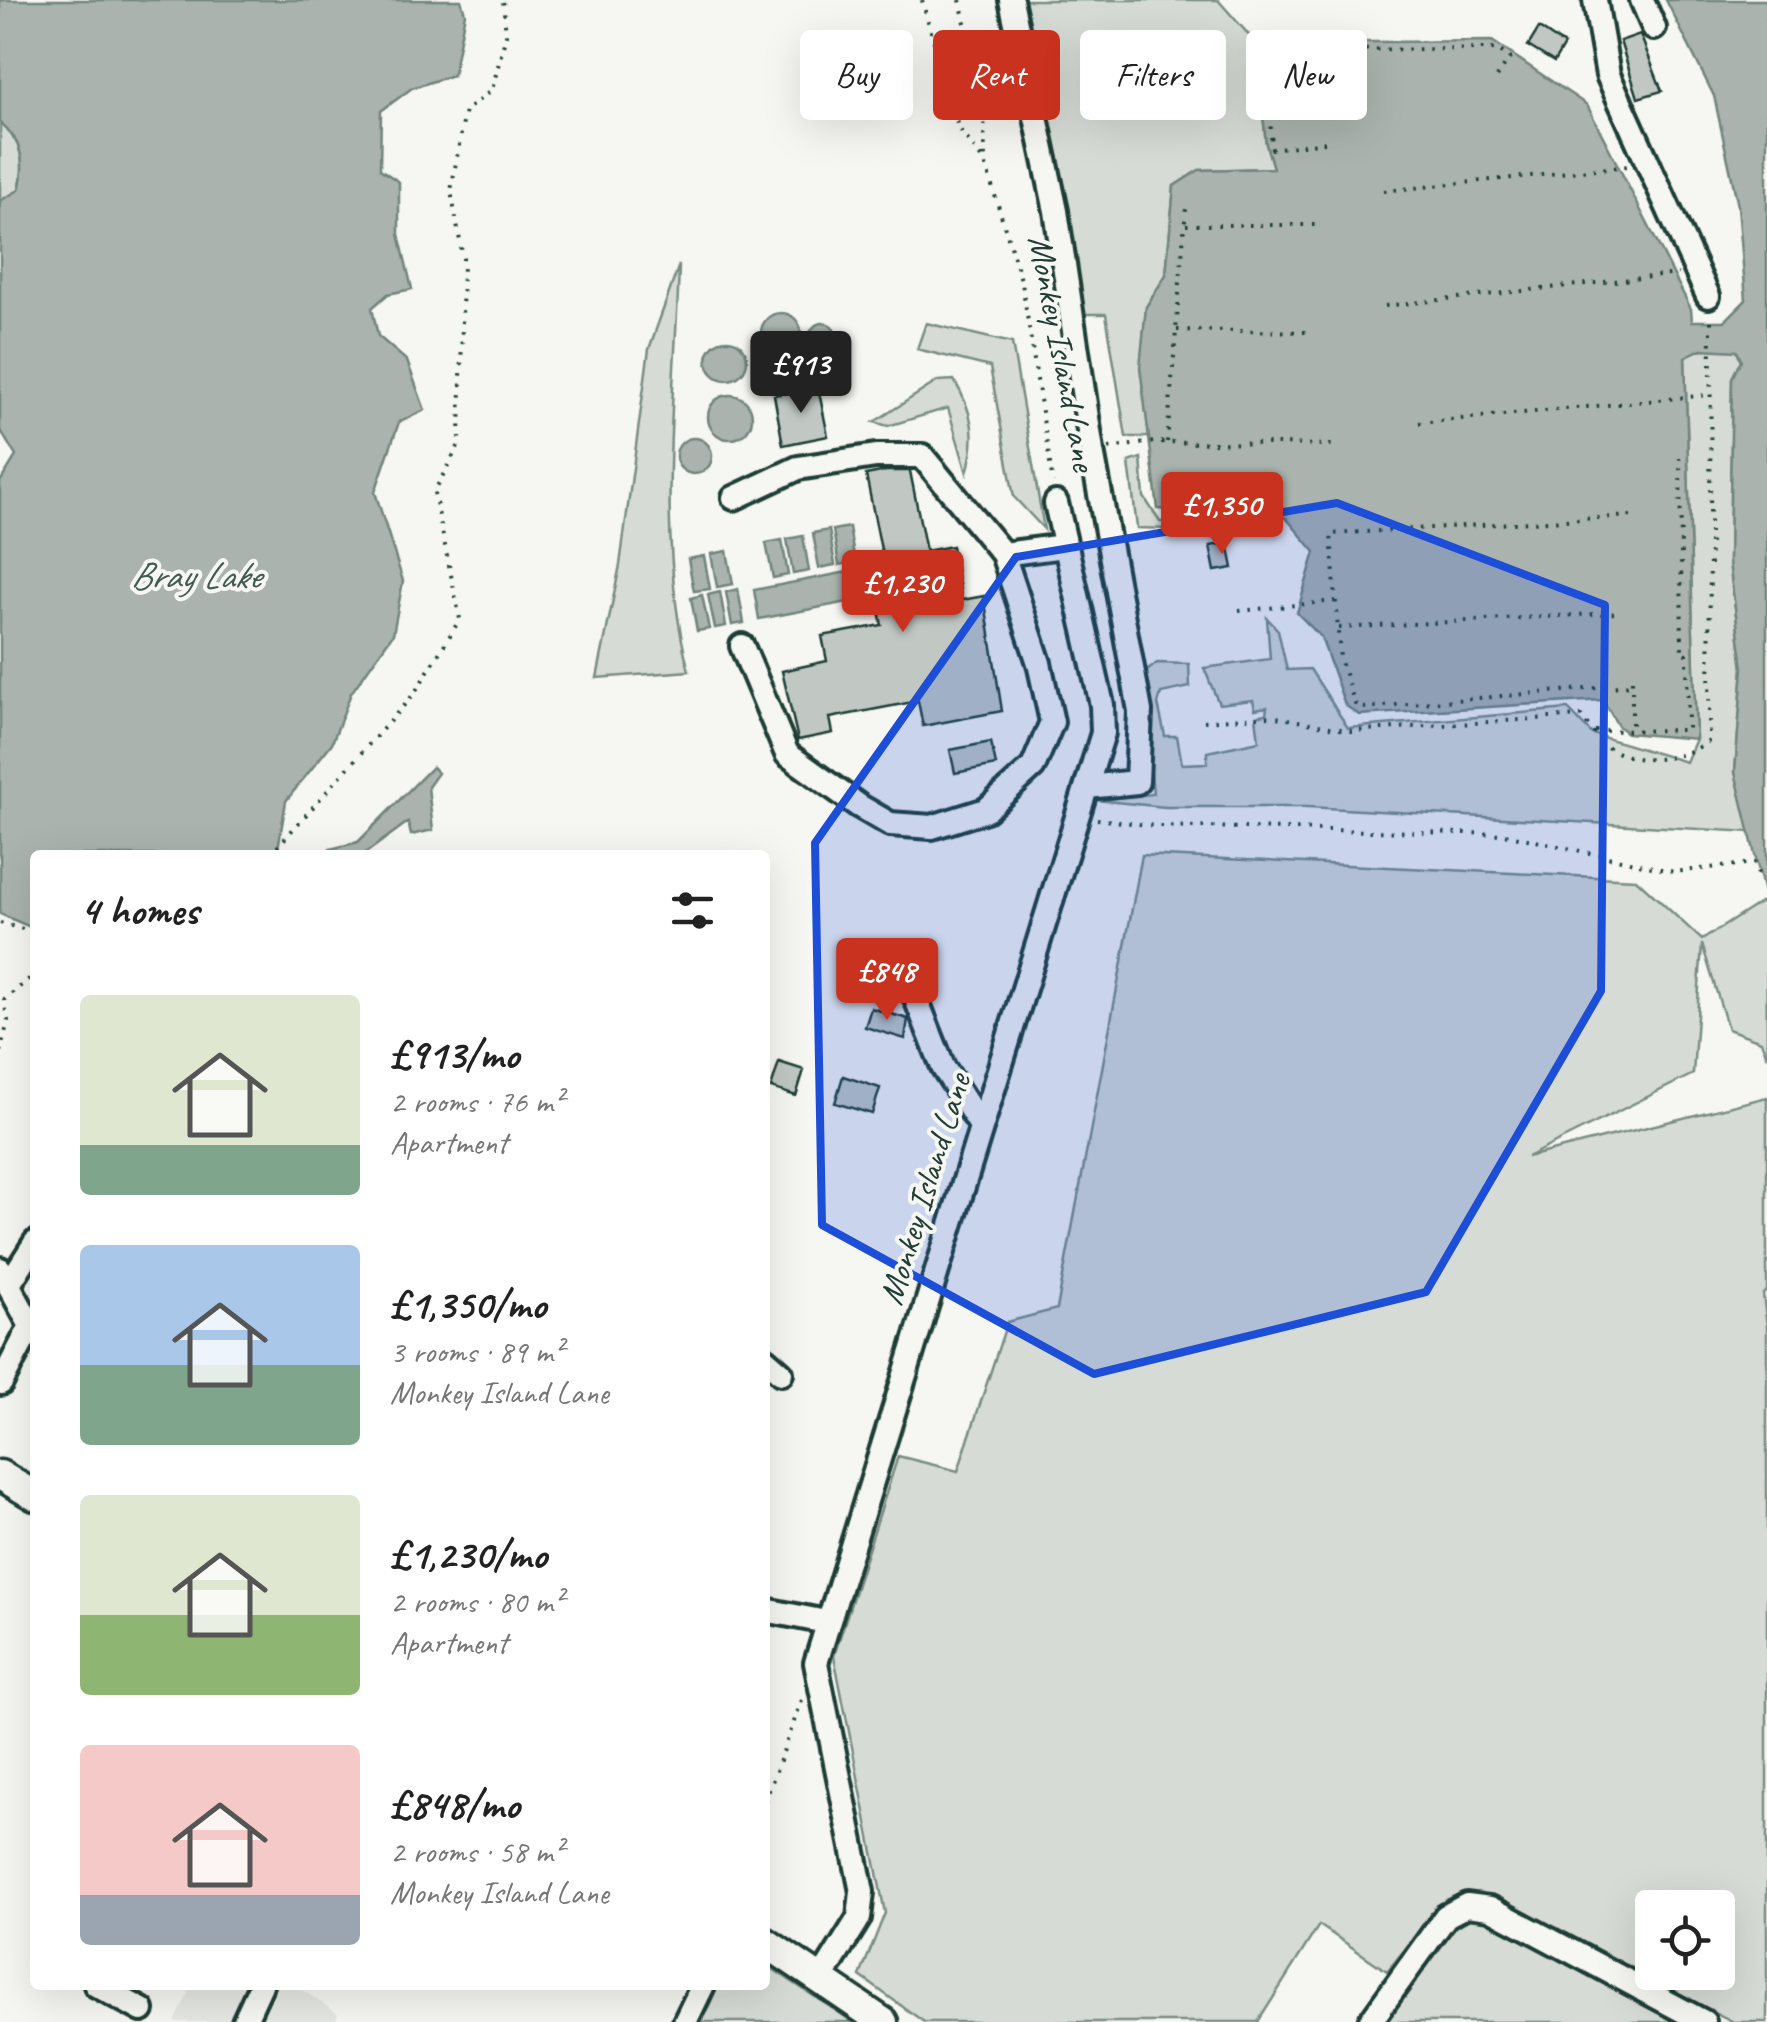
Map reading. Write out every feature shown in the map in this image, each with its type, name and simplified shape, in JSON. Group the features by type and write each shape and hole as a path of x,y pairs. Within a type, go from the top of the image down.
{"main road":[{"path":"0,1474 30,1493"},
{"path":"770,1945 883,2022"}],"street":[{"path":"1010,0 1056,211 1092,450 1140,711 1136,782 1087,786"},
{"path":"1595,0 1608,75 1710,302"},
{"path":"1642,0 1654,28"},
{"path":"734,498 798,468 876,456 922,456 1004,554 1039,662 1052,722 1033,768 986,810 932,827 890,824 787,754 742,646"},
{"name":"Monkey Island Lane","path":"821,1979 859,1918 862,1892 816,1662 1103,733 1102,706 1056,502"},
{"path":"1004,554 1064,546"},
{"path":"913,992 943,1067 980,1126"},
{"path":"30,1248 4,1277 30,1324"},
{"path":"1,1382 30,1328"},
{"path":"770,1611 826,1622"},
{"path":"1370,2022 1446,1916 1467,1905 1490,1908 1704,2022"},
{"path":"105,1990 142,2010"},
{"path":"244,2022 258,1990"},
{"path":"685,2022 700,1990"}],"path":[{"path":"275,850 414,694 460,619 434,492 460,443 463,258 450,191 465,111 492,90 506,34 503,0"},
{"path":"922,0 958,127 985,163"},
{"name":"Monkey Island Lane","path":"960,0 984,108 985,163 1022,283 1056,502"},
{"path":"1326,142 1272,148 1266,50 1497,49 1510,58 1497,76"},
{"path":"1384,191 1625,166"},
{"path":"1167,442 1186,208"},
{"path":"1185,225 1321,225"},
{"path":"1385,306 1676,274"},
{"path":"1204,720 1271,716 1352,731 1580,716 1610,750 1648,760 1689,756 1709,741 1710,302"},
{"path":"1177,330 1311,332"},
{"path":"1419,423 1710,395"},
{"path":"1092,450 1167,442 1334,444"},
{"path":"1594,730 1688,730 1688,654 1682,654 1680,458"},
{"path":"1631,516 1331,534 1337,628 1355,704 1362,708 1632,683 1632,730"},
{"path":"1240,611 1335,600"},
{"path":"1337,628 1614,614"},
{"path":"1077,817 1155,826 1505,834 1674,872 1755,863 1759,878"},
{"path":"0,923 30,931"},
{"path":"0,1052 8,1021 4,1000 30,978"},
{"path":"770,1787 803,1697"}],"highlighted area":[{"path":"1337,503 1605,605 1601,991 1426,1292 1094,1374 822,1225 815,843 1016,557"}],"shaded area":[{"path":"1019,0 1218,0 1246,32 1246,120 1264,120 1273,168 1199,170 1174,186 1166,275 1146,307 1141,367 1149,437 1126,437 1106,314 1077,314 1041,120 1060,120 1060,30 1025,30"},
{"path":"0,122 18,144 22,170 19,190 0,201"},
{"path":"679,265 670,520 679,622 689,671 597,678 620,565 649,349"},
{"path":"926,323 1012,343 1044,529 1014,497 990,367 917,349"},
{"path":"1701,349 1737,351 1741,361 1732,378 1729,562 1743,668 1735,772 1751,832 1308,807 1165,807 1095,800 1153,794 1142,675 1157,663 1189,664 1190,687 1161,693 1158,704 1165,736 1177,736 1182,764 1207,763 1207,752 1259,741 1256,716 1266,714 1267,707 1255,709 1253,700 1219,704 1204,668 1270,659 1267,618 1278,630 1287,670 1310,669 1348,728 1568,709 1592,734 1686,762 1696,739 1685,356"},
{"path":"954,380 972,425 967,473 948,408 888,426 874,422 938,381"},
{"path":"1141,458 1144,497 1160,522 1197,522 1205,530 1137,528 1129,462"},
{"path":"1142,855 1636,879 1702,940 1766,899 1767,1057 1761,1041 1728,1029 1702,944 1693,1074 1527,1157 1767,1097 1767,1291 1763,1294 1767,1327 1767,2022 1734,2022 1671,1990 1735,1990 1735,1890 1635,1890 1635,1972 1484,1895 1446,1900 1387,1971 1319,1925 1258,2022 924,2022 860,1976 885,1913 834,1656 898,1456 958,1471 1007,1322 1057,1309"},
{"path":"1457,1911 1490,1911 1691,2022 1384,2022"},
{"path":"770,1967 853,2022 702,2022 716,1990 770,1990"},
{"path":"190,1990 302,1990 338,2014 334,2022 175,2022"}],"water":[{"name":"Bray Lake","path":"0,0 461,0 465,13 453,75 412,88 381,111 380,169 399,182 399,234 412,289 388,294 372,308 378,336 407,361 425,410 399,422 375,492 403,581 393,634 351,693 332,743 286,801 278,850 30,850 30,927 0,914 0,482 16,456 0,430 0,201 19,190 22,170 18,144 0,122"},
{"path":"1666,0 1767,0 1767,905 1735,772 1743,668 1729,562 1732,378 1741,360 1737,351 1701,349 1685,357 1696,739 1627,733 1618,726 1603,700 1359,715 1345,705 1321,637 1297,613 1315,552 1286,518 1158,509 1140,367 1146,307 1166,275 1174,186 1199,170 1273,168 1264,120 1367,120 1367,42 1492,41 1587,105 1691,309 1692,321 1725,321 1746,300 1738,206 1714,96"},
{"path":"781,313 795,319 801,333 795,347 781,353 767,347 761,333 767,319"},
{"path":"823,323 832,327 836,336 832,345 823,349 814,345 810,336 814,327"},
{"path":"727,340 741,346 747,360 741,374 727,380 713,374 707,360 713,346"},
{"path":"730,395 746,401 752,417 746,433 730,439 714,433 708,417 714,401"},
{"path":"694,438 707,443 712,456 707,469 694,474 681,469 676,456 681,443"},
{"path":"849,527 855,562 839,565 833,530"},
{"path":"829,530 835,565 819,568 813,533"},
{"path":"803,536 809,571 793,574 787,539"},
{"path":"782,540 788,575 773,578 766,543"},
{"path":"727,551 733,584 717,587 711,554"},
{"path":"704,556 710,589 694,591 688,559"},
{"path":"863,569 869,598 759,619 754,590"},
{"path":"738,589 744,623 732,625 726,592"},
{"path":"720,592 726,626 715,628 708,595"},
{"path":"702,595 709,629 697,631 691,598"},
{"path":"432,767 438,773 428,787 433,830 411,835 408,822 370,850 327,850 358,842"}],"building":[{"path":"1539,28 1564,45 1554,62 1528,46"},
{"path":"1640,34 1662,91 1638,98 1620,41"},
{"path":"818,387 828,436 783,445 774,395"},
{"path":"910,471 926,551 952,546 962,600 984,596 1002,711 923,726 918,701 830,718 833,733 798,740 782,671 827,661 822,636 882,625 876,597 890,594 866,475"},
{"path":"1228,543 1233,568 1215,571 1210,546"},
{"path":"991,742 996,765 955,773 950,750"},
{"path":"871,1008 908,1019 905,1039 865,1027"},
{"path":"779,1062 804,1070 796,1096 771,1088"},
{"path":"843,1076 880,1088 872,1114 835,1103"}]}
